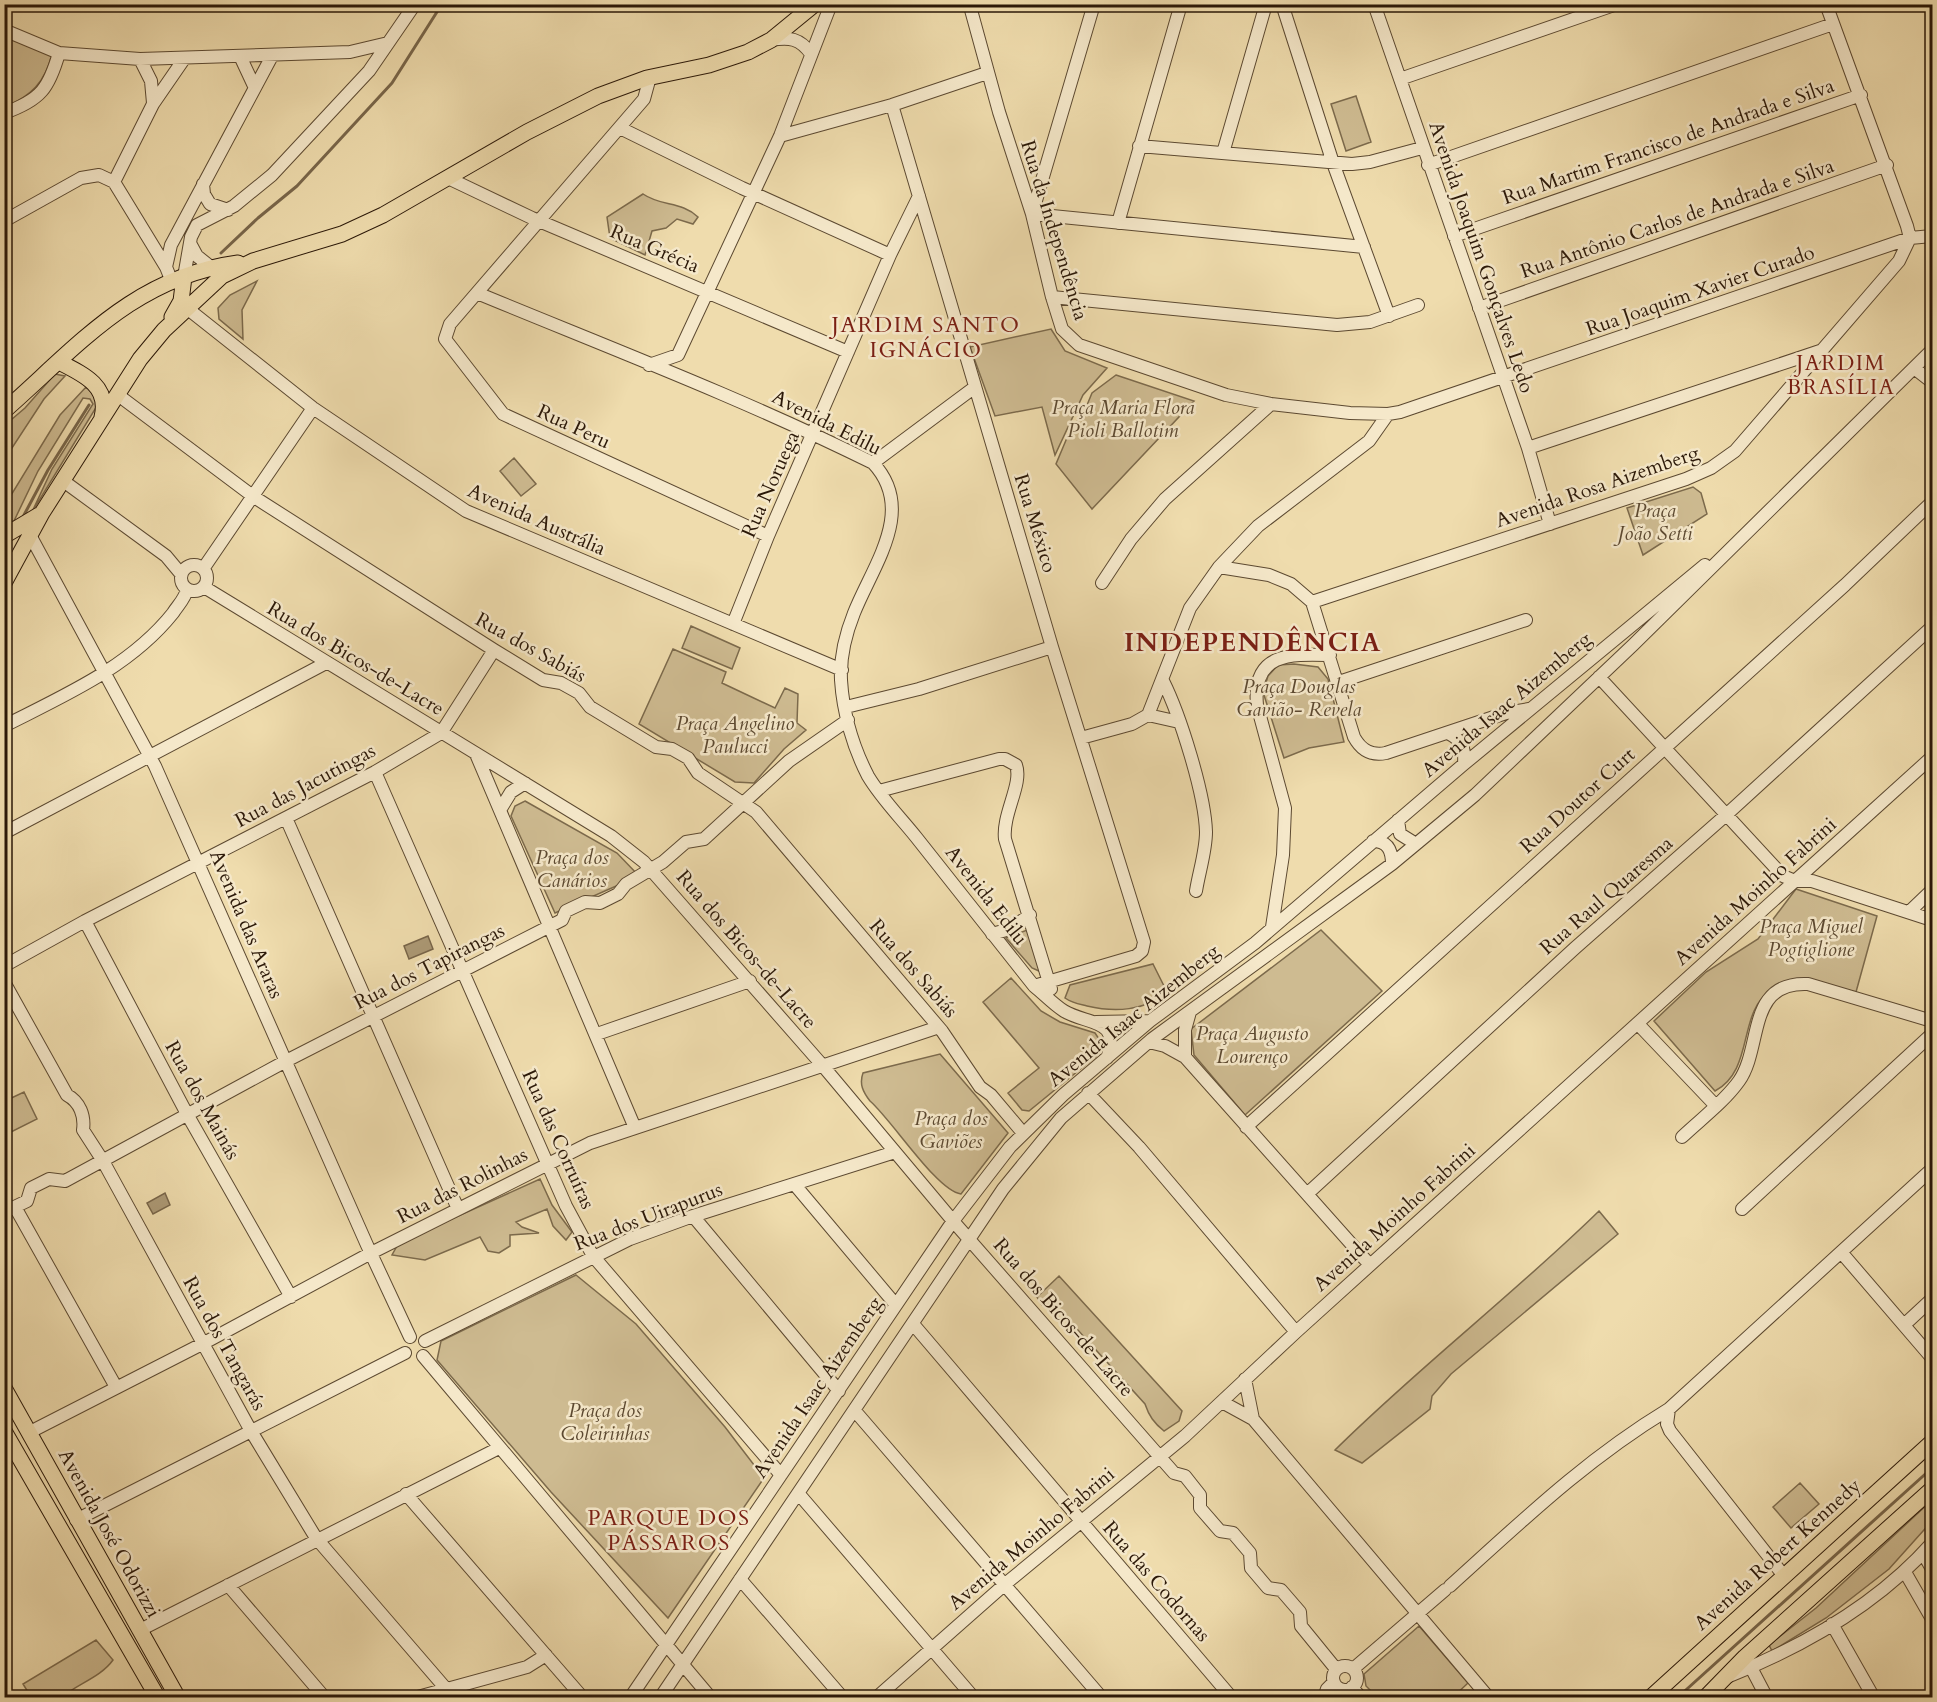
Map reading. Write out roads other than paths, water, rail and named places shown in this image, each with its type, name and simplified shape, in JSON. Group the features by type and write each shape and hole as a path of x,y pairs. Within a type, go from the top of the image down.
{"main road":[{"path":"4,411 106,318 135,298 178,279 217,272 342,234 383,215 527,132 598,96 650,77 734,58 771,40 815,4"},
{"path":"164,330 188,309 217,272"},
{"path":"4,583 62,480 140,359 164,330 180,304 178,279"},
{"path":"59,362 77,371 99,388 104,406 100,423"},
{"path":"4,536 42,513"},
{"name":"Avenida José Odorizzi","path":"4,1388 76,1520 178,1698"},
{"name":"Avenida José Odorizzi","path":"4,1431 158,1698"},
{"name":"Avenida Robert Kennedy","path":"1650,1698 1932,1442"},
{"path":"1705,1698 1726,1678 1748,1662 1932,1489"}],"street":[{"path":"4,221 81,178 99,175 114,182 166,267 178,279 197,225 228,210 272,175 369,71 415,4"},
{"path":"649,365 678,355 780,136 831,4"},
{"path":"1094,4 1032,214 1364,247"},
{"path":"1118,222 1181,4"},
{"path":"1222,153 1266,4"},
{"path":"1282,4 1333,163 1389,316"},
{"name":"Avenida Joaquim Gonçalves Ledo","path":"1374,4 1422,148 1528,448 1550,524"},
{"path":"1400,79 1617,4"},
{"path":"1826,4 1887,165 1910,238"},
{"name":"Rua da Independência","path":"971,10 987,73 1032,214 1062,329 1079,345 1206,390 1271,404 1388,414 1503,378"},
{"path":"1428,165 1833,24"},
{"path":"4,30 59,53 140,59 350,52 388,43"},
{"path":"771,40 788,38 796,40 805,45 811,54"},
{"path":"350,52 365,57 369,71"},
{"path":"4,113 42,92 51,82 59,53"},
{"path":"240,56 254,87"},
{"path":"166,267 171,245 272,56"},
{"path":"140,59 151,81 153,104"},
{"path":"114,182 153,104 184,59"},
{"path":"780,136 892,105 987,73"},
{"path":"477,293 644,99 650,77"},
{"name":"Rua Martim Francisco de Andrada e Silva","path":"1454,236 1861,95"},
{"name":"Rua México","path":"892,105 1052,647 1144,942 1142,951 1136,956 1049,981"},
{"path":"620,128 753,193 890,255"},
{"path":"1139,146 1333,163 1370,162 1422,148"},
{"name":"Rua Antônio Carlos de Andrada e Silva","path":"1479,308 1887,165"},
{"name":"Rua Grécia","path":"448,178 540,220 848,352"},
{"path":"203,184 204,194 210,204 228,210"},
{"name":"Rua Noruega","path":"733,624 768,536 890,255 919,196"},
{"name":"Rua Joaquim Xavier Curado","path":"1503,378 1910,238 1932,236"},
{"name":"Avenida Rosa Aizemberg","path":"1312,602 1550,524 1711,468 1735,451 1890,271 1903,255 1910,238"},
{"path":"190,243 197,256 217,272"},
{"path":"1875,250 1888,259 1890,271"},
{"name":"Avenida Edilu","path":"477,293 691,382 709,386 873,463 891,491 892,519 887,539 853,615 842,670 847,713 862,763 879,791 1034,986 1063,1010 1096,1022 1149,1022"},
{"name":"Rua Peru","path":"477,293 450,324 445,339 503,414 768,536"},
{"path":"1052,297 1337,325 1354,324 1389,316 1418,305"},
{"name":"Avenida Austrália","path":"188,309 313,408 466,512 842,670"},
{"path":"1528,448 1822,350"},
{"name":"Avenida Isaac Aizemberg","path":"660,1698 1003,1189 1039,1142 1088,1093 1149,1042 1392,864 1475,795 1599,677 1932,350"},
{"path":"678,355 691,382"},
{"path":"1914,368 1932,382"},
{"path":"873,463 975,387"},
{"name":"Rua dos Sabiás","path":"118,395 254,498 543,680 561,683 579,693 590,707 656,747 672,749 688,758 698,773 742,803 772,828 954,1047 964,1067 980,1088 991,1095 1023,1133"},
{"path":"1102,583 1131,539 1165,499 1271,404"},
{"path":"204,569 313,408"},
{"path":"1081,738 1132,724 1148,715 1190,608 1219,567 1258,526 1370,441 1388,414"},
{"path":"62,480 166,556 182,574 182,583 187,590 194,592 204,587 207,580 204,569"},
{"name":"Rua Doutor Curt","path":"1246,1127 1932,502"},
{"name":"Avenida das Araras","path":"30,535 150,756 200,862 371,1253 410,1336"},
{"name":"Avenida Isaac Aizemberg","path":"630,1698 953,1221 988,1173 1023,1133 1149,1022 1220,971 1530,708 1743,535"},
{"path":"182,574 191,566 204,569"},
{"path":"1219,567 1269,575 1291,584 1312,602 1339,682 1354,737 1369,753 1386,753 1506,712 1530,708"},
{"name":"Rua dos Bicos-de-Lacre","path":"204,587 611,836 651,869 823,1066 953,1221 1174,1473 1185,1476 1200,1495 1200,1508 1220,1531 1233,1533 1250,1553 1251,1568 1268,1588 1281,1590 1300,1612 1300,1626 1336,1669"},
{"path":"4,726 104,673 146,644 184,599 187,590"},
{"path":"1339,682 1526,620"},
{"name":"Rua Raul Quaresma","path":"1307,1194 1575,948 1726,815 1932,627"},
{"path":"847,713 1052,647"},
{"name":"Rua das Jacutingas","path":"4,966 85,921 375,772 441,733 494,650"},
{"path":"1272,927 1283,855 1285,808 1257,705 1256,690 1266,667 1276,659 1290,654 1330,655"},
{"path":"4,833 326,663"},
{"path":"1599,677 1783,876 1795,881 1812,881 1932,920"},
{"path":"1163,681 1179,722 1205,820 1204,846 1196,891"},
{"name":"Rua dos Tapirangas","path":"10,1209 27,1201 31,1188 49,1179 65,1180 103,1161 286,1061 562,920 566,911 585,902 600,903 618,894 626,884 651,869 686,842 704,839 789,761 847,713"},
{"path":"1148,715 1179,722"},
{"path":"1448,733 1462,743 1465,749 1464,764"},
{"path":"476,753 635,1128"},
{"name":"Avenida Moinho Fabrini","path":"876,1698 1004,1585 1222,1402 1296,1332 1932,757"},
{"path":"879,791 999,759 1012,761 1018,771 1018,777 1006,815 1005,839 1030,915 1054,1002"},
{"name":"Rua das Corruíras","path":"375,772 547,1163 593,1256 781,1475"},
{"path":"500,810 511,792 525,783"},
{"path":"286,818 458,1209"},
{"path":"1398,820 1400,834 1416,844"},
{"path":"1373,841 1382,842 1390,849 1392,864"},
{"path":"1909,912 1932,890"},
{"path":"992,934 1018,924 1030,915"},
{"name":"Rua dos Mainás","path":"85,921 188,1114 291,1297"},
{"path":"597,1034 750,981"},
{"path":"1034,986 1049,981"},
{"name":"Rua dos Tangarás","path":"4,982 68,1095 80,1108 85,1118 83,1130 103,1161 251,1431 316,1538 450,1693"},
{"path":"1682,1137 1740,1080 1748,1066 1761,1011 1771,997 1785,987 1808,984 1932,1021"},
{"path":"1185,1057 1185,1030 1190,1012"},
{"path":"1096,1022 1105,1029 1110,1039 1107,1058"},
{"path":"1638,1024 1716,1106"},
{"name":"Rua das Rolinhas","path":"30,1432 204,1343 371,1253 590,1143 936,1028"},
{"path":"1742,1209 1932,1034"},
{"path":"1149,1042 1165,1046 1185,1057 1371,1264"},
{"path":"1088,1093 1139,1147 1296,1332"},
{"name":"Rua dos Uirapurus","path":"425,1341 593,1256 693,1216 895,1152"},
{"path":"1353,1669 1418,1615 1579,1471 1622,1438 1669,1409 1932,1169"},
{"path":"988,1173 988,1180 992,1187 1003,1189"},
{"path":"795,1185 896,1305"},
{"path":"10,1209 116,1387"},
{"path":"693,1216 838,1391"},
{"path":"1841,1252 1932,1358"},
{"path":"1904,1325 1932,1299"},
{"name":"Rua das Codornas","path":"913,1324 1232,1698"},
{"path":"418,1335 425,1341 427,1350 423,1356 415,1359 405,1353 405,1342 410,1336 418,1335"},
{"path":"76,1520 405,1353"},
{"path":"423,1356 711,1698"},
{"path":"1245,1379 1253,1419"},
{"path":"1222,1402 1253,1419 1489,1698"},
{"path":"1669,1409 1667,1424 1670,1431 1784,1576"},
{"path":"855,1411 1102,1698"},
{"path":"140,1630 316,1538 499,1448"},
{"path":"406,1494 583,1698"},
{"path":"798,1494 974,1698"},
{"path":"1767,1698 1748,1662 1833,1624 1905,1572 1932,1543"},
{"path":"1923,1553 1932,1569"},
{"path":"1905,1572 1932,1619"},
{"path":"740,1579 843,1698"},
{"path":"228,1585 325,1698"},
{"path":"1833,1624 1874,1698"},
{"path":"414,1698 450,1693 527,1666 546,1655"},
{"path":"1343,1666 1353,1669 1357,1676 1352,1687 1342,1689 1334,1682 1333,1675 1336,1669 1343,1666"},
{"path":"1324,1698 1327,1689 1334,1682"},
{"path":"1352,1687 1361,1698"}],"waterway":[{"path":"221,253 297,186 392,83 442,4"},
{"path":"24,515 48,470 89,405"},
{"path":"1677,1698 1932,1468"}],"district":[{"name":"JARDIM SANTO IGNÁCIO","path":"926,336"},
{"name":"JARDIM BRASÍLIA","path":"1841,375"},
{"name":"INDEPENDÊNCIA","path":"1253,642"},
{"name":"PARQUE DOS PÁSSAROS","path":"669,1530"}],"park label":[{"name":"Praça Maria Flora Pioli Ballotim","path":"1123,418"},
{"name":"Praça João Setti","path":"1655,522"},
{"name":"Praça Douglas Gavião- Revela","path":"1299,698"},
{"name":"Praça Angelino Paulucci","path":"735,734"},
{"name":"Praça dos Canários","path":"572,868"},
{"name":"Praça Miguel Pogtiglione","path":"1811,938"},
{"name":"Praça Augusto Lourenço","path":"1252,1044"},
{"name":"Praça dos Gaviões","path":"951,1130"},
{"name":"Praça dos Coleirinhas","path":"605,1422"}]}
